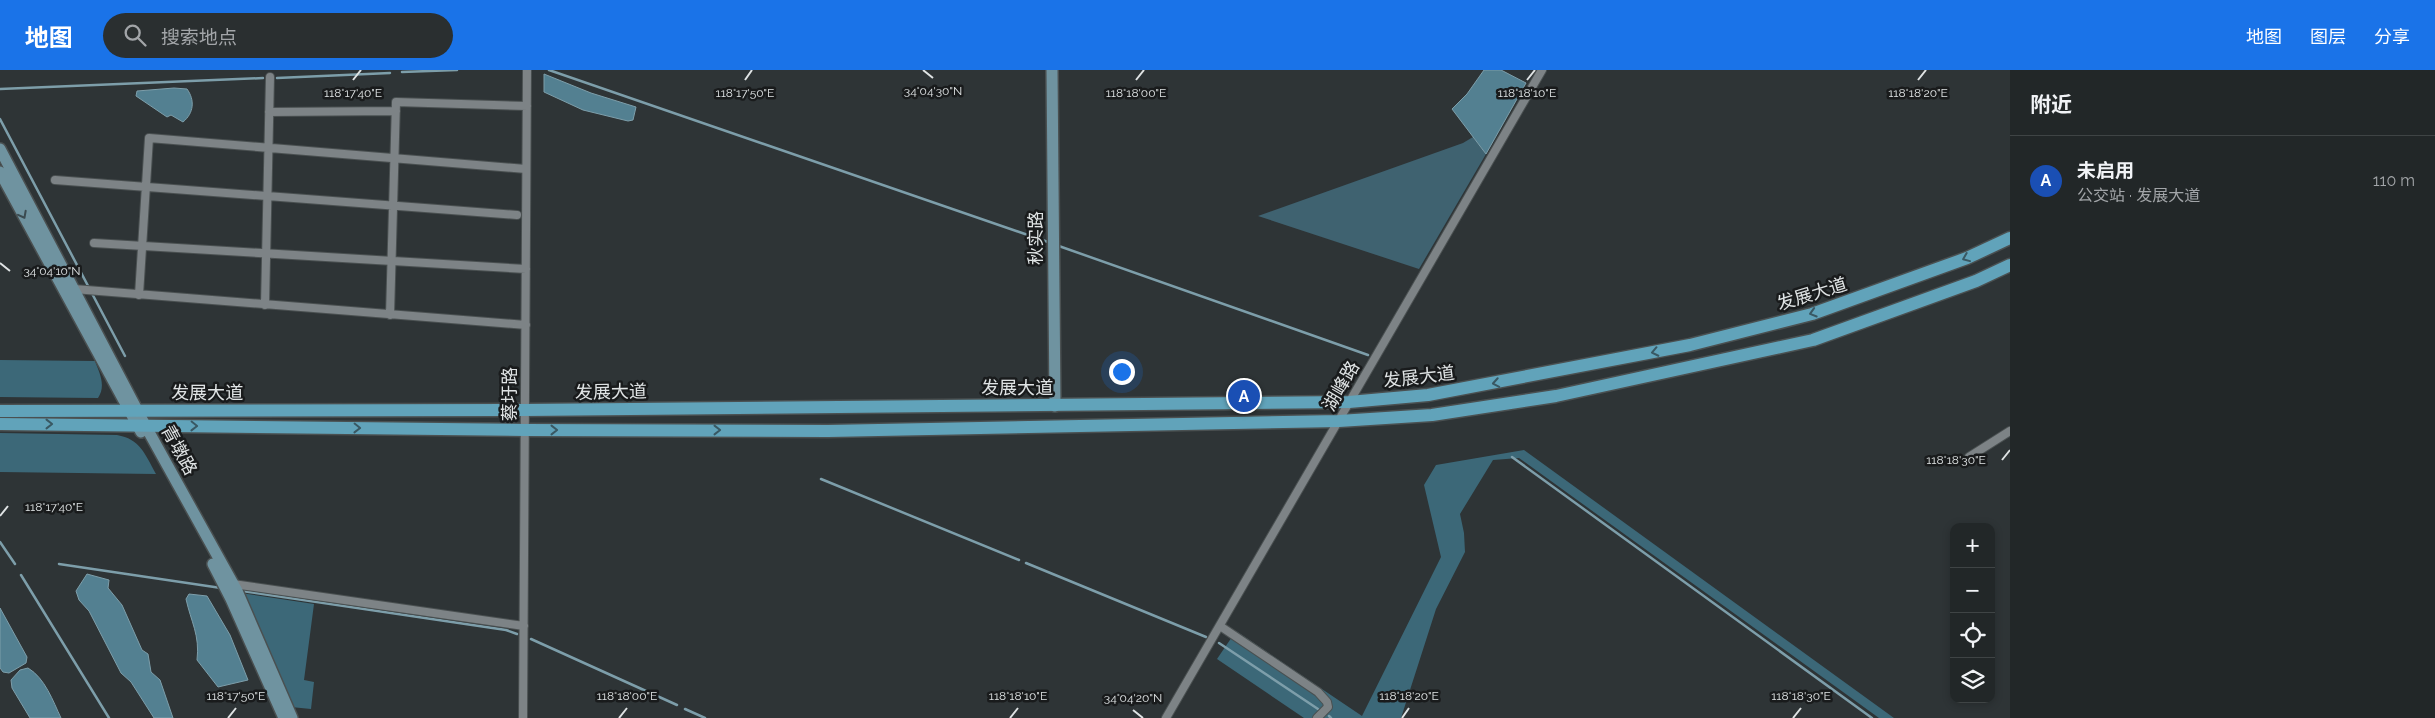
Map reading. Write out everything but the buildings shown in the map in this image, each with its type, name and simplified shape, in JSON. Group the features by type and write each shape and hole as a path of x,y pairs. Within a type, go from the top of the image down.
{"main road":[{"name":"秋实路","path":"1052,70 1055,406"},
{"name":"青墩路","path":"0,149 85,290 134,411"},
{"name":"青墩路","path":"0,172 134,411 231,599 284,718"},
{"name":"发展大道","path":"0,412 525,410 1349,402 1428,395 1553,373 1690,345 1812,314 1967,258 2010,238"},
{"name":"发展大道","path":"0,424 525,430 828,431 1339,421 1432,415 1556,396 1813,340 1976,281 2010,265"},
{"name":"青墩路","path":"141,425 233,584 292,718"}],"street":[{"name":"蔡圩路","path":"523,718 527,70"},
{"name":"湖峰路","path":"1166,718 1542,70"},
{"path":"265,305 270,76"},
{"path":"390,315 396,102 527,106"},
{"path":"269,112 396,111"},
{"path":"139,295 148,138 526,169"},
{"path":"55,180 516,215"},
{"path":"94,243 526,268"},
{"path":"85,290 526,325"},
{"path":"1969,457 2010,431"},
{"path":"233,584 524,626"},
{"path":"1220,626 1318,692 1327,702 1328,707 1317,718"}],"shaded area":[{"path":"1484,70 1501,70 1526,83 1486,154 1452,109 1467,94"},
{"path":"544,74 591,93 636,107 633,120 628,121 583,110 544,92"},
{"path":"174,88 187,89 190,93 191,111 183,122 171,115 167,117 136,96 137,91"},
{"path":"1473,137 1486,154 1419,269 1258,216 1463,143"},
{"path":"0,360 95,361 102,389 98,398 0,397"},
{"path":"0,433 117,435 125,437 141,448 156,474 0,472"},
{"path":"1524,450 1894,718 1879,718 1519,458 1493,460 1460,514 1465,552 1436,609 1401,718 1304,718 1217,659 1236,631 1362,716 1441,557 1424,485 1436,465"},
{"path":"87,574 109,580 108,588 122,605 142,650 148,654 151,672 160,680 173,718 154,718 131,682 121,673 89,611 79,600 76,591"},
{"path":"241,593 314,604 304,680 314,682 311,709 291,707"},
{"path":"189,594 207,596 230,635 248,680 218,687 197,660 196,636 186,599"},
{"path":"0,608 27,657 26,663 9,673 3,672 0,668"},
{"path":"28,668 44,684 61,718 30,718 12,688 11,680 20,670"}],"waterway":[{"path":"402,72 457,70"},
{"path":"549,70 1051,243"},
{"path":"277,78 390,73"},
{"path":"0,89 263,78"},
{"path":"0,119 125,356"},
{"path":"1056,245 1368,355"},
{"path":"1512,457 1872,718"},
{"path":"821,479 1019,560"},
{"path":"0,542 15,564"},
{"path":"1026,563 1206,637"},
{"path":"59,564 221,588"},
{"path":"21,575 109,718"},
{"path":"242,591 506,630 517,634"},
{"path":"531,639 677,705"},
{"path":"1219,643 1318,709"},
{"path":"685,709 705,718"}],"place":[{"name":"未启用","path":"1244,396"}]}
